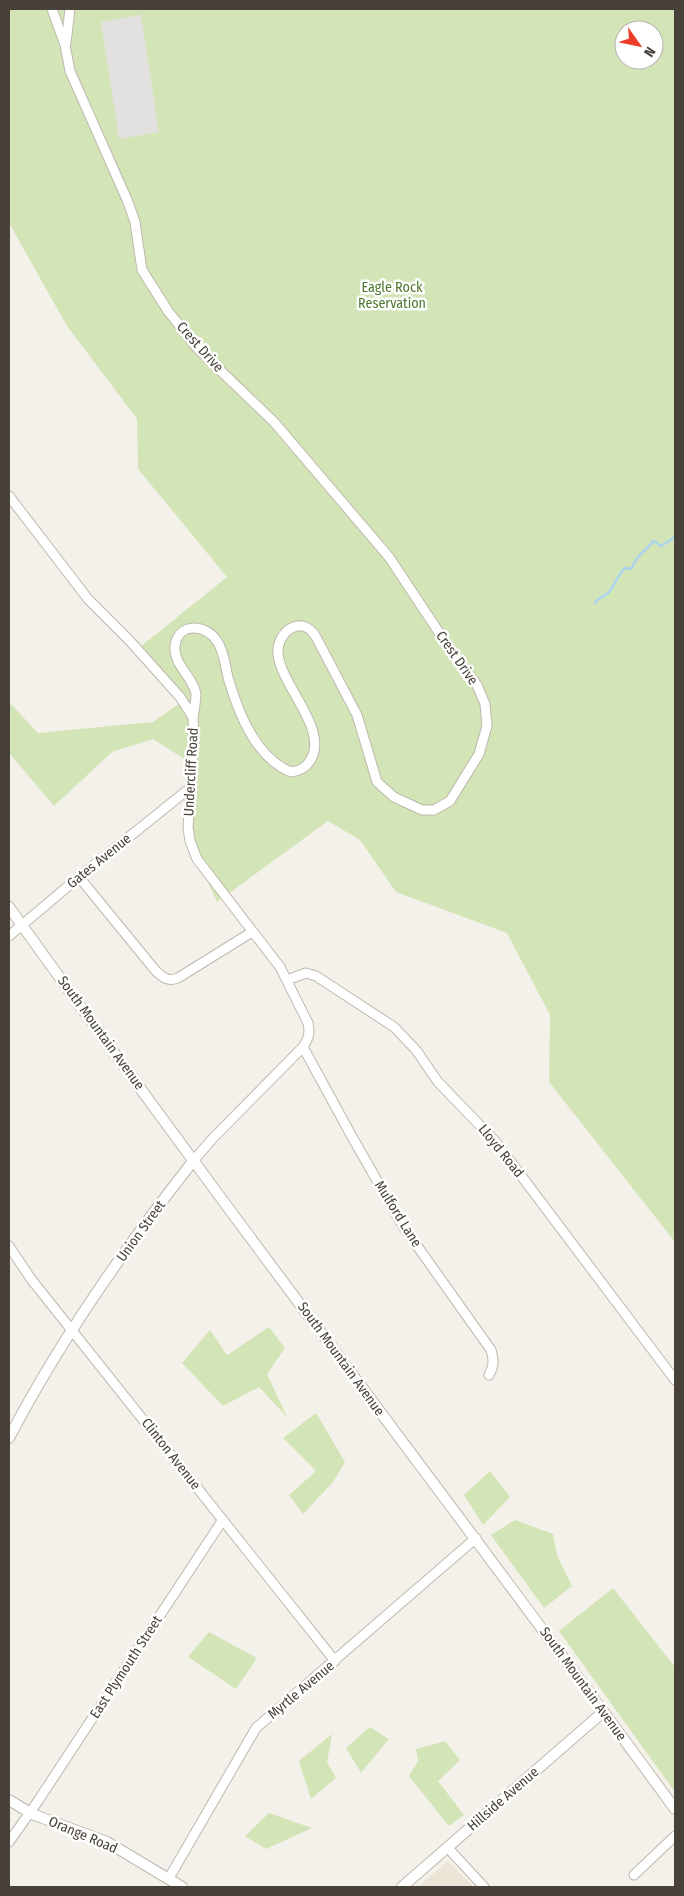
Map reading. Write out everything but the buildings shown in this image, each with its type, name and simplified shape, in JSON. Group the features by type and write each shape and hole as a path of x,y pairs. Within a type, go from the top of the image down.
{"street":[{"name":"Crest Drive","path":"52,9 65,46 72,76 135,222 142,270 168,311 198,349 274,422 389,557 454,655 477,686 485,704 487,720 479,754 450,801 434,810 422,810 394,797 377,782 357,715 316,637 312,630 300,625 292,627 282,636 278,656 309,721 315,738 313,756 302,769 291,772 279,766 263,751 238,708 225,658 217,641 206,631 193,627 183,630 177,637 175,648 176,659 191,682 196,694 193,716"},
{"name":"Crest Drive","path":"65,46 70,9"},
{"name":"Undercliff Road","path":"9,496 88,599 129,640 193,716 194,738 188,828 190,841 197,859 280,967 308,1023 310,1030 304,1047"},
{"name":"Gates Avenue","path":"9,936 190,788"},
{"path":"79,877 155,970 161,976 168,979 178,978 252,932"},
{"name":"South Mountain Avenue","path":"9,907 356,1380 476,1538 675,1809"},
{"name":"Lloyd Road","path":"287,980 306,973 316,976 394,1027 405,1037 438,1082 495,1141 675,1380"},
{"name":"Union Street","path":"9,1438 26,1405 72,1330 110,1274 194,1160 214,1137 304,1047"},
{"name":"Mulford Lane","path":"304,1047 403,1226 491,1350 494,1360 493,1369 489,1375"},
{"name":"Clinton Avenue","path":"9,1246 31,1279 335,1661"},
{"name":"East Plymouth Street","path":"9,1842 222,1521"},
{"name":"Myrtle Avenue","path":"169,1878 256,1728 476,1538"},
{"name":"Hillside Avenue","path":"402,1887 603,1712"},
{"name":"Orange Road","path":"9,1800 30,1813 107,1842 182,1887"},
{"path":"634,1875 675,1836"},
{"path":"448,1848 484,1887"}],"shaded area":[{"path":"141,15 159,132 119,139 101,22"},
{"path":"448,1861 474,1887 418,1887"}],"green space":[{"name":"Eagle Rock Reservation","path":"9,9 675,9 675,1242 549,1082 550,1015 507,933 396,892 360,840 328,821 217,902 188,840 197,767 153,739 112,752 54,806 9,753 9,702 38,733 153,722 180,703 135,651 227,577 138,469 137,419 67,326 9,223"},
{"path":"269,1327 285,1348 267,1374 287,1417 259,1387 223,1406 182,1363 210,1330 227,1355"},
{"path":"316,1413 345,1462 333,1482 303,1514 289,1495 316,1471 283,1438"},
{"path":"490,1471 510,1497 483,1525 464,1495"},
{"path":"515,1520 553,1534 557,1555 572,1586 544,1608 491,1535"},
{"path":"613,1588 675,1667 675,1792 559,1631"},
{"path":"209,1632 257,1658 236,1689 188,1657"},
{"path":"370,1727 389,1739 361,1773 346,1748"},
{"path":"332,1734 327,1762 336,1778 311,1799 299,1761"},
{"path":"445,1741 460,1760 438,1781 464,1815 449,1826 409,1776 418,1761 416,1749"},
{"path":"269,1813 312,1828 266,1849 245,1836"}],"waterway":[{"path":"595,603 610,590 625,568 631,569 638,557 654,541 661,546 675,537"}]}
